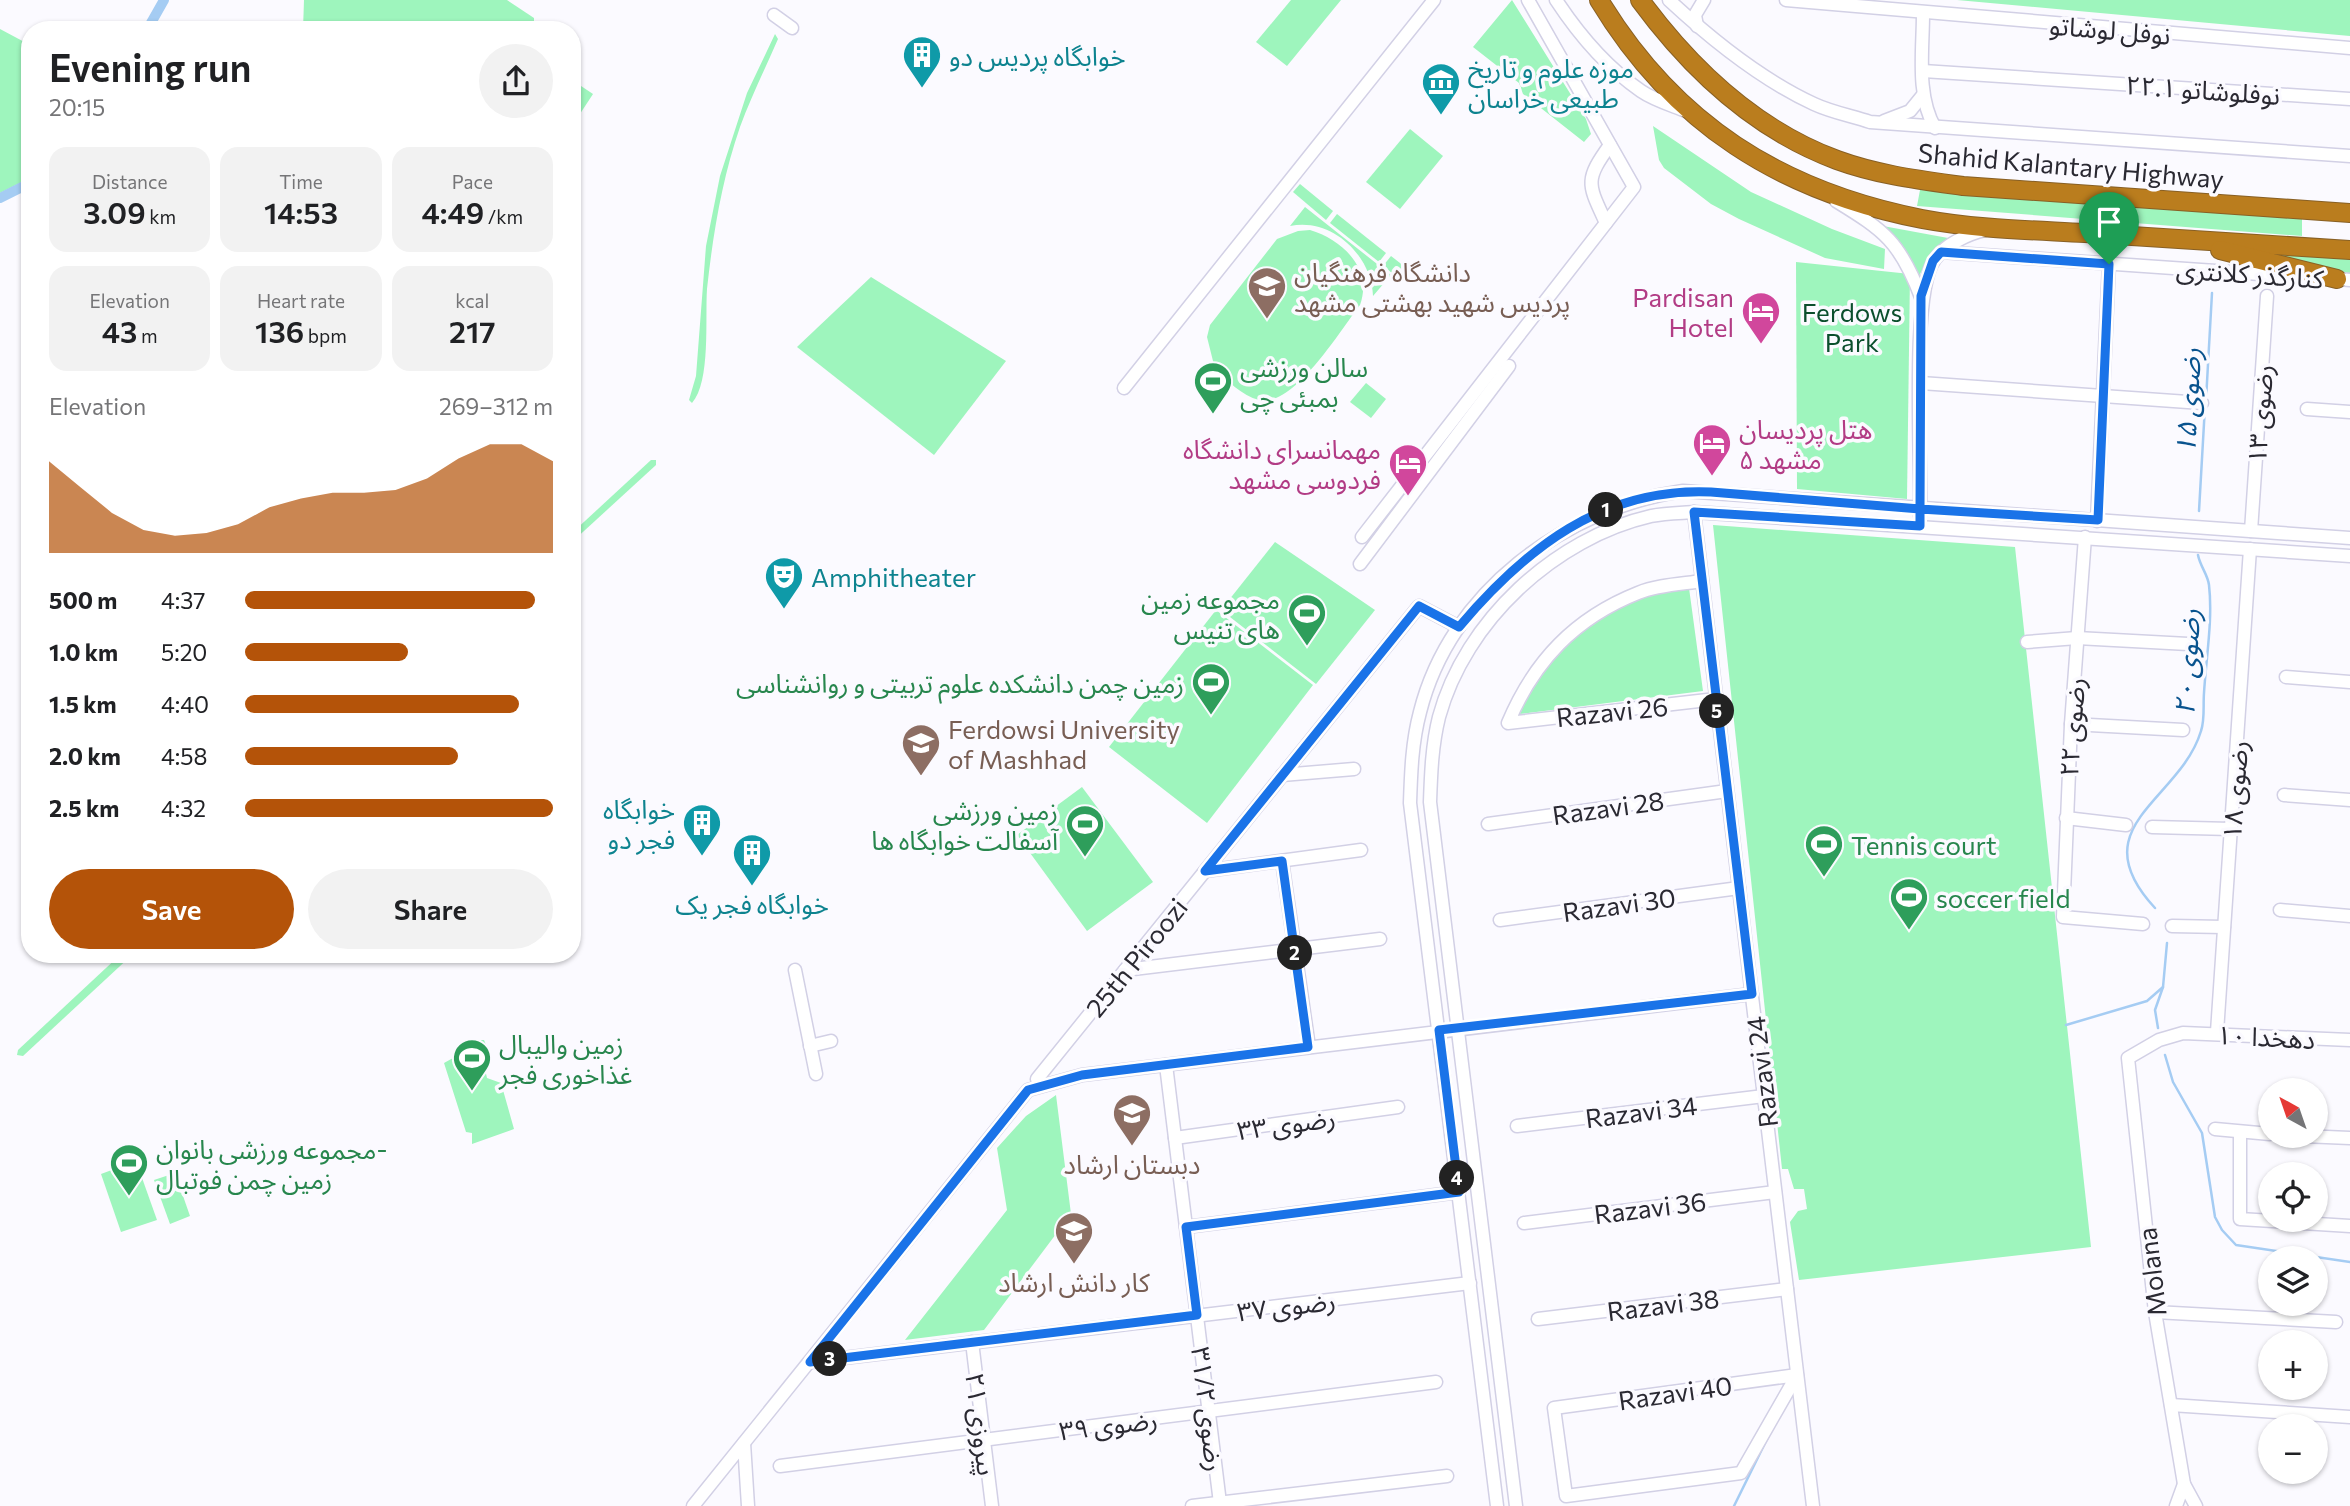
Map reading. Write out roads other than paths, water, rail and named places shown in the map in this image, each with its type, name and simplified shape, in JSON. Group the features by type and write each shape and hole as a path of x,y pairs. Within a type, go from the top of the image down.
{"highway":[{"path":"1599,0 1615,27 1658,80 1692,113 1753,160 1814,187 1870,207 1923,219 1992,228 2350,250"},
{"name":"Shahid Kalantary Highway","path":"1640,0 1674,44 1718,90 1772,126 1836,159 1901,178 1963,186 2350,213"},
{"path":"2313,209 2350,201"},
{"path":"2176,239 2344,279"}],"street":[{"path":"1124,388 1434,0"},
{"path":"1362,537 1634,187 1528,0"},
{"path":"1556,0 1581,37 1642,92 1692,113"},
{"path":"1669,0 1697,26 1776,83 1816,105 1870,122 2350,156"},
{"path":"1697,26 1695,15 1704,0"},
{"name":"نوفل لوشاتو","path":"1786,0 1923,14 2350,48"},
{"path":"1923,14 1923,95 1927,115 1935,128"},
{"path":"774,15 792,27"},
{"name":"نوفلوشاتو ۲۲.۱","path":"1923,71 2350,99"},
{"path":"1870,122 1891,120 1900,116 1909,111 1923,95"},
{"path":"1606,223 1589,183 1591,170 1610,145"},
{"path":"1814,187 1877,225 1898,247 1921,296"},
{"path":"1920,526 1921,296 1933,261 1941,252 1970,234 1992,228"},
{"name":"کنارگذر کلانتری","path":"1941,252 2344,279"},
{"path":"2098,520 2101,397 2109,264"},
{"name":"رضوی ۱۳","path":"2251,531 2267,296"},
{"path":"1360,564 1509,366"},
{"path":"1921,383 2202,402"},
{"path":"2307,410 2350,412"},
{"path":"1497,1506 1413,835 1411,756 1420,710 1437,668 1459,627 1496,583 1539,546 1576,523 1616,505 1649,495 1697,491 2350,538"},
{"path":"1516,1506 1430,802 1431,758 1437,730 1455,676 1476,639 1501,608 1551,562 1586,541 1623,524 1653,515 1694,512 2350,556"},
{"name":"Razavi 24","path":"1694,512 1813,1506"},
{"name":"رضوی ۲۲","path":"2085,537 2071,724 2063,917 2143,924"},
{"name":"رضوی ۱۸","path":"2217,1032 2250,549"},
{"name":"Razavi 26","path":"1702,581 1640,592 1591,617 1553,649 1524,685 1508,723 1716,699"},
{"name":"25th Piroozi","path":"1037,1079 1419,606 1459,627"},
{"path":"2027,642 2077,638 2188,643"},
{"path":"2286,677 2350,682"},
{"path":"2071,724 2183,730"},
{"path":"1282,775 1354,769"},
{"name":"Razavi 28","path":"1488,824 1727,791"},
{"path":"2284,795 2350,800"},
{"path":"2066,818 2126,825"},
{"path":"2152,827 2231,829"},
{"path":"1205,871 1360,850"},
{"path":"1282,861 1308,1047"},
{"name":"Razavi 30","path":"1500,920 1739,888"},
{"path":"2280,910 2350,916"},
{"path":"2172,926 2224,927"},
{"path":"1125,970 1380,939"},
{"path":"795,970 816,1073"},
{"path":"693,1506 1028,1090 1082,1075 1752,994"},
{"name":"دهخدا ۱۰","path":"2128,1058 2159,1040 2183,1032 2350,1040"},
{"path":"810,1046 831,1041"},
{"name":"Molana","path":"2128,1058 2155,1312 2184,1484"},
{"name":"رضوی ۳۱/۲","path":"1166,1065 1220,1503"},
{"name":"Razavi 34","path":"1517,1126 1764,1096"},
{"name":"رضوی ۳۳","path":"1175,1138 1398,1108"},
{"path":"2215,1129 2258,1133"},
{"path":"2240,1132 2240,1219 2350,1226"},
{"path":"2328,1137 2350,1138"},
{"path":"1186,1227 1459,1192"},
{"name":"Razavi 36","path":"1524,1223 1775,1192"},
{"name":"رضوی ۳۷","path":"810,1362 1470,1283"},
{"name":"Razavi 38","path":"1538,1319 1787,1289"},
{"path":"2155,1312 2336,1322"},
{"name":"پیروزی ۲۱","path":"972,1342 992,1506"},
{"name":"Razavi 40","path":"1797,1375 1741,1473 1566,1496 1554,1408 1797,1375"},
{"name":"رضوی ۳۹","path":"779,1465 1436,1382"},
{"path":"2171,1405 2350,1417"},
{"path":"744,1443 748,1506"},
{"path":"1192,1506 1447,1476"},
{"path":"2176,1506 2184,1484"},
{"path":"2184,1484 2196,1506"}],"waterway":[{"path":"152,21 164,0"},
{"path":"0,198 21,188"},
{"name":"رضوی ۱۵","path":"2206,400 2212,293"},
{"name":"رضوی ۱۵","path":"2199,511 2205,406"},
{"name":"رضوی ۲۰","path":"2155,908 2134,880 2127,856 2131,834 2142,815 2190,755 2202,727 2210,598 2208,581 2198,555"},
{"path":"2158,1028 2155,1010 2163,987 2167,943"},
{"path":"2066,1025 2147,1001 2163,987"},
{"path":"2165,1055 2173,1082 2202,1133 2215,1217 2222,1230 2236,1245 2350,1262"},
{"path":"1734,1506 1768,1437"}],"place":[{"name":"خوابگاه پردیس دو","path":"922,89"},
{"name":"موزه علوم و تاریخ طبیعی خراسان","path":"1441,116"},
{"name":"دانشگاه فرهنگیان پردیس شهید بهشتی مشهد","path":"1267,320"},
{"name":"Pardisan Hotel","path":"1761,345"},
{"name":"سالن ورزشی بمبئی چی","path":"1213,415"},
{"name":"هتل پردیسان ۵ مشهد","path":"1712,477"},
{"name":"مهمانسرای دانشگاه فردوسی مشهد","path":"1408,497"},
{"name":"Amphitheater","path":"784,610"},
{"name":"مجموعه زمین های تنیس","path":"1307,647"},
{"name":"زمین چمن دانشکده علوم تربیتی و روانشناسی","path":"1211,716"},
{"name":"Ferdowsi University of Mashhad","path":"921,777"},
{"name":"خوابگاه فجر دو","path":"702,857"},
{"name":"زمین ورزشی آسفالت خوابگاه ها","path":"1085,858"},
{"name":"Tennis court","path":"1824,878"},
{"name":"خوابگاه فجر یک","path":"752,887"},
{"name":"soccer field","path":"1909,931"},
{"name":"زمین والیبال غذاخوری فجر","path":"472,1092"},
{"name":"دبستان ارشاد","path":"1132,1147"},
{"name":"مجموعه ورزشی بانوان- زمین چمن فوتبال","path":"129,1197"},
{"name":"کار دانش ارشاد","path":"1074,1265"}],"park label":[{"name":"Ferdows Park","path":"1852,326"}]}
